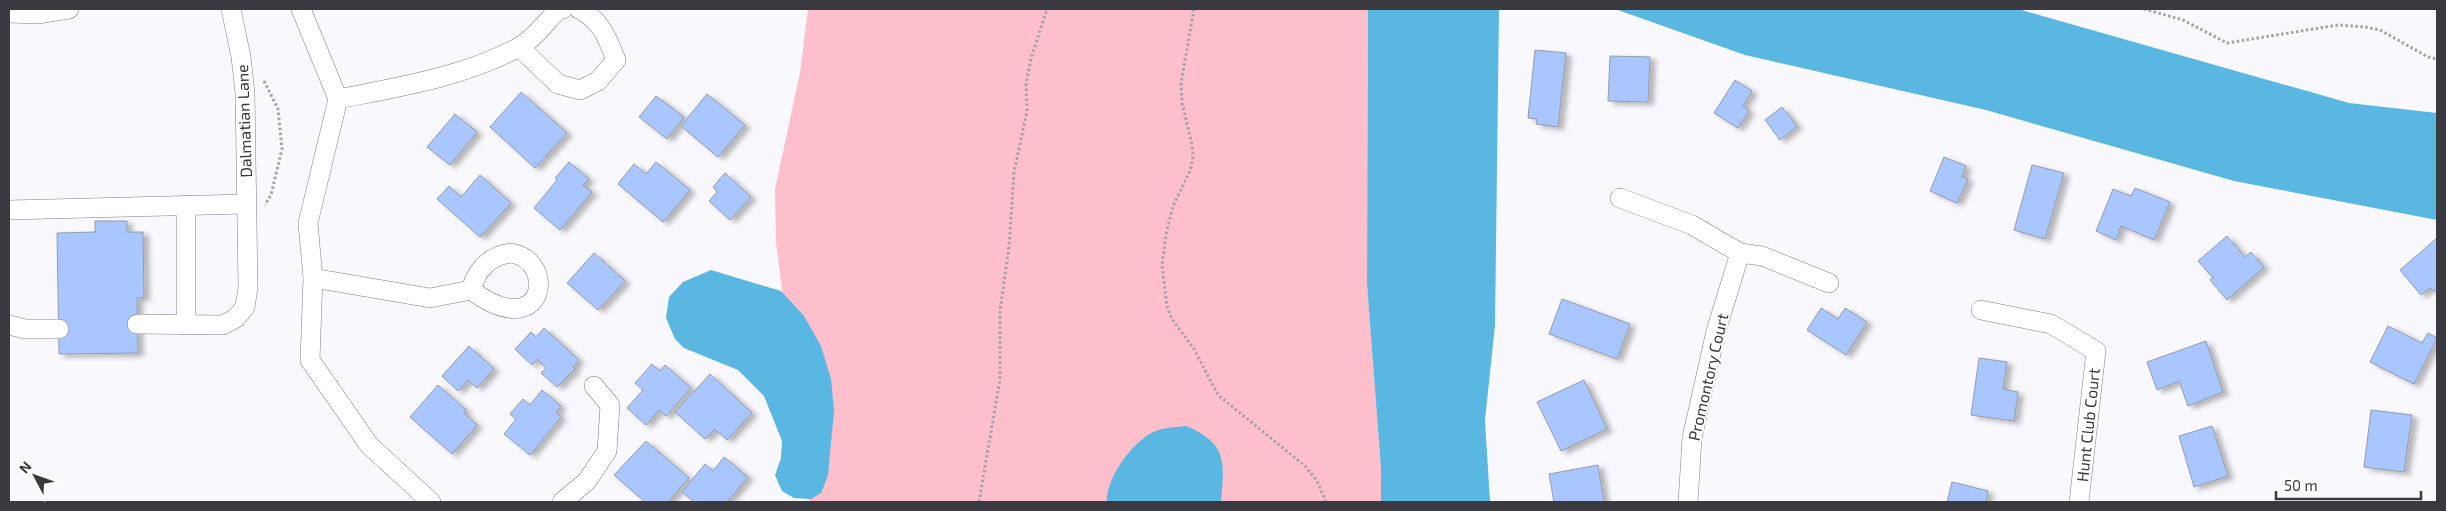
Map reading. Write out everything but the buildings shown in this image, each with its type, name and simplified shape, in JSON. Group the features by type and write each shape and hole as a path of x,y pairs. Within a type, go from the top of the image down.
{"street":[{"path":"9,14 38,14 69,9"},
{"name":"Dalmatian Lane","path":"186,325 223,325 236,318 245,307 248,288 245,93 241,57 231,9"},
{"path":"301,9 338,99 308,223 312,278 310,360 369,445 431,502"},
{"path":"338,99 403,86 453,72 519,47 558,10 563,9"},
{"path":"519,47 558,84 580,90 598,81 616,60 604,31 592,16 579,9"},
{"path":"1620,198 1692,225 1740,254 1762,256 1828,283"},
{"path":"9,210 246,204"},
{"path":"138,324 186,325 186,205"},
{"name":"Promontory Court","path":"1688,502 1692,438 1716,331 1740,254"},
{"path":"312,278 430,298 471,290"},
{"name":"Hunt Club Court","path":"1981,310 2051,324 2096,351 2079,502"},
{"path":"9,325 25,329 59,329"},
{"path":"562,502 587,481 607,452 610,405 594,386"}],"path":[{"path":"979,502 1000,379 1000,311 1009,248 1014,172 1027,111 1026,85 1047,9"},
{"path":"1194,9 1181,83 1182,103 1192,145 1193,158 1190,170 1172,206 1166,234 1162,265 1166,306 1172,318 1194,349 1218,395 1305,466 1317,481 1326,502"},
{"path":"2144,9 2183,20 2227,43 2338,25 2365,27 2380,30 2428,57 2437,60"}],"shaded area":[{"path":"808,9 1368,9 1367,284 1381,468 1381,502 809,502 776,242 775,189 800,73"}],"water":[{"path":"1368,9 1499,9 1495,325 1485,420 1490,502 1381,502 1381,468 1367,284"},
{"path":"1615,9 2018,9 2349,103 2437,113 2437,220 2234,181 1986,110 1745,55"},
{"path":"711,270 781,291 804,316 821,346 831,379 834,411 828,475 821,493 811,499 794,498 782,491 775,475 781,458 782,441 764,396 738,370 684,348 675,339 666,318 669,297 683,282"},
{"path":"1186,426 1209,439 1220,455 1223,476 1221,502 1107,502 1111,481 1117,470 1141,440 1159,430"}]}
